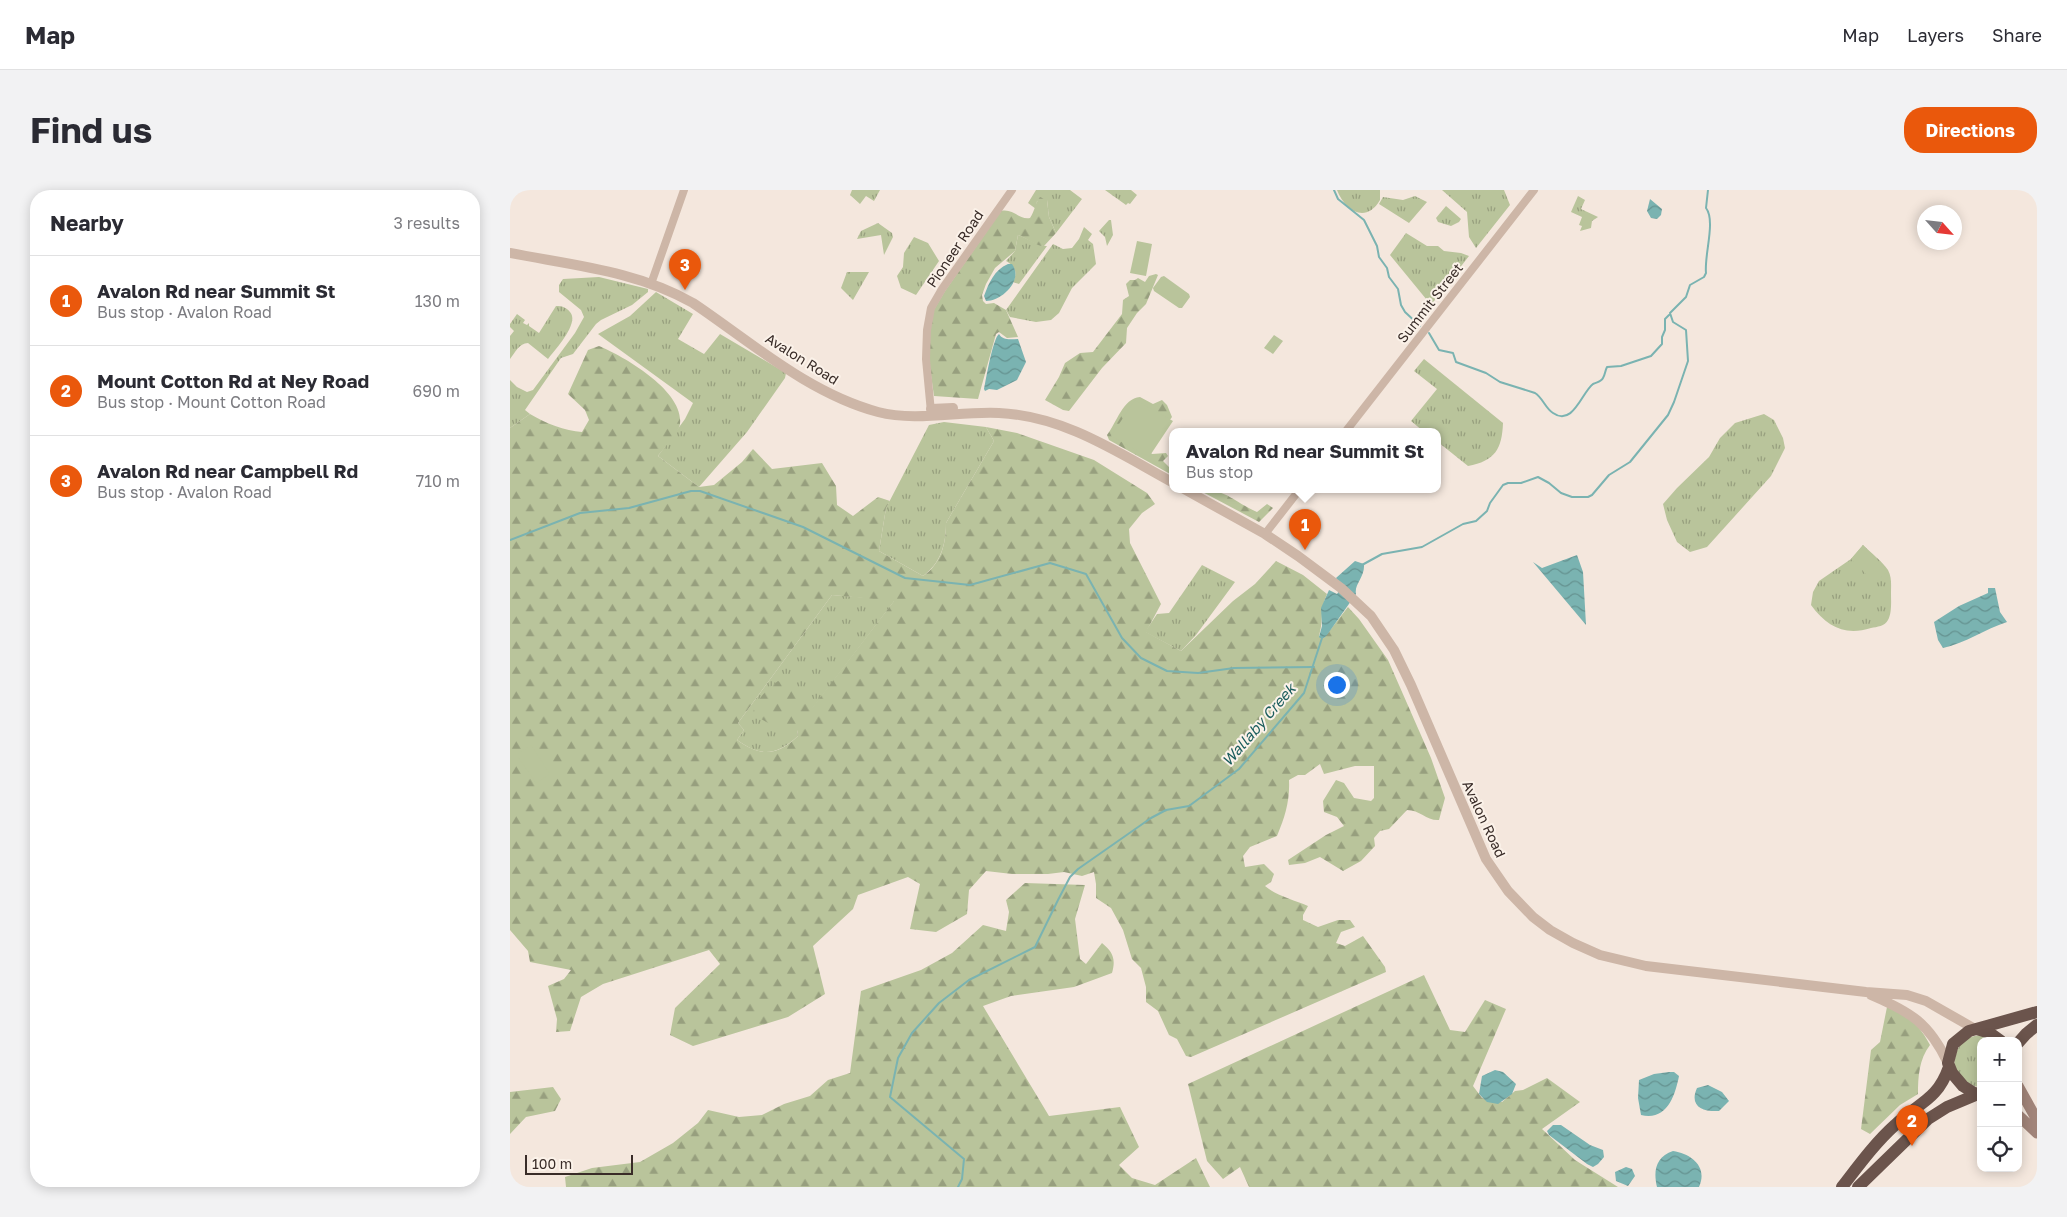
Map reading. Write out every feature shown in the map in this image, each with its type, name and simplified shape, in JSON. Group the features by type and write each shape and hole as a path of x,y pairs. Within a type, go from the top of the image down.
{"highway":[{"path":"1842,1187 1869,1152 1895,1124 1929,1099 1939,1089 1948,1065 1950,1050 1963,1034 2037,1012"},
{"path":"2022,1038 2037,1025"},
{"path":"1976,1029 1990,1033 1996,1037"},
{"path":"1948,1065 1960,1083 1977,1092"},
{"path":"1858,1187 1928,1119 1947,1107 1977,1095"}],"main road":[{"path":"2022,1093 2037,1120"},
{"path":"2022,1119 2037,1133"}],"street":[{"path":"651,284 684,190"},
{"name":"Pioneer Road","path":"931,413 926,359 926,330 932,308 942,289 1012,190"},
{"name":"Summit Street","path":"1348,428 1534,190"},
{"name":"Avalon Road","path":"510,253 612,273 651,284 679,295 802,378 843,400 880,412 931,413 984,408 1052,421 1082,432 1169,480"},
{"name":"Avalon Road","path":"1191,493 1265,534 1354,598 1371,616 1394,650 1486,859 1508,891 1542,924 1582,948 1619,961 1646,966 1866,992 1900,994 1920,999 1976,1029"},
{"path":"1265,534 1297,493"},
{"name":"Avalon Road","path":"1866,992 1896,1005 1916,1018 1937,1042 1948,1065"}],"green space":[{"path":"852,190 880,190 874,201 866,196 860,204 850,195"},
{"path":"1036,190 1070,190 1082,199 1056,233 1049,217 1047,200 1037,201 1036,209 1028,203"},
{"path":"1105,190 1131,190 1137,195 1130,204 1126,205"},
{"path":"1337,190 1380,190 1380,200 1368,212 1356,212 1345,204"},
{"path":"1442,190 1504,190 1510,205 1476,248 1469,237 1467,212"},
{"path":"1415,196 1427,202 1409,223 1379,204 1383,197 1403,200"},
{"path":"1578,196 1585,200 1581,209 1598,217 1592,221 1591,228 1580,231 1582,226 1579,225 1582,217 1571,212"},
{"path":"1040,197 1047,200 1049,217 1056,233 1044,246 1037,245 1018,235 1015,251 995,268 982,295 983,301 986,304 994,303 1006,310 1018,337 1007,338 999,332 996,334 978,399 934,396 929,361 929,330 932,313 945,291 1001,211 1009,211 1030,218"},
{"path":"1446,206 1461,219 1451,226 1438,222 1436,218"},
{"path":"1111,220 1113,235 1107,246 1105,237 1099,231"},
{"path":"878,223 892,233 893,237 884,255 881,235 857,239 861,231"},
{"path":"1084,227 1092,234 1088,240 1093,244 1096,264 1072,288 1059,313 1051,320 1036,322 1010,317 1006,310 1053,244 1063,249 1072,248 1079,239"},
{"path":"1406,233 1427,246 1438,246 1444,251 1469,256 1431,305 1390,255"},
{"path":"1018,235 1039,245 1047,246 1019,284 1013,282 1015,270 1006,261 1015,251"},
{"path":"914,237 928,243 939,261 916,295 901,288 897,276 903,267 904,253"},
{"path":"1137,241 1152,244 1146,276 1130,273"},
{"path":"847,272 869,272 853,300 841,288"},
{"path":"1158,275 1146,304 1127,328 1126,343 1102,368 1069,411 1063,410 1045,400 1065,363 1080,353 1093,352 1122,314 1123,300 1129,296 1126,284 1130,280 1138,278 1145,282 1149,276"},
{"path":"1164,276 1189,294 1190,297 1182,308 1179,308 1154,291 1153,288 1161,277"},
{"path":"599,277 648,289 648,292 632,305 601,320 573,354 561,358 525,410 530,414 510,428 510,380 517,387 527,392 533,390 575,333 584,317 581,310 559,292 559,285 563,279"},
{"path":"656,292 693,314 678,339 704,354 720,334 786,373 785,378 747,432 699,487 658,456 685,419 693,403 598,334 630,316"},
{"path":"556,306 564,307 570,312 572,323 561,343 548,359 528,343 525,343 520,346 510,359 510,336 514,331 510,324 517,314 525,320 523,323 527,325 529,323 529,326 539,333"},
{"path":"1274,335 1283,341 1273,354 1264,348"},
{"path":"599,346 623,358 651,377 673,399 679,412 680,424 674,436 658,456 699,487 714,485 742,462 753,449 772,469 822,463 836,486 837,505 853,516 878,497 890,501 886,508 879,551 923,576 934,566 938,559 945,538 946,523 994,441 986,427 1017,433 1094,460 1147,493 1155,504 1142,513 1129,529 1130,543 1161,604 1146,632 1181,651 1233,601 1255,584 1276,561 1303,575 1327,594 1323,606 1319,636 1324,638 1348,607 1359,619 1388,660 1431,758 1445,798 1439,820 1407,810 1389,829 1380,831 1374,838 1375,846 1361,861 1343,871 1320,857 1305,863 1289,865 1288,860 1326,835 1344,826 1337,817 1324,812 1323,801 1336,780 1344,783 1354,798 1371,801 1374,798 1374,766 1355,766 1324,774 1320,764 1305,775 1298,775 1289,780 1289,795 1286,809 1277,836 1250,847 1243,856 1245,867 1264,864 1274,874 1271,882 1265,886 1279,895 1308,906 1303,915 1303,920 1318,927 1338,920 1350,920 1355,927 1341,932 1336,943 1345,946 1363,936 1385,967 1386,972 1191,1057 1186,1056 1177,1039 1169,1035 1158,1011 1146,1002 1146,987 1141,968 1132,959 1123,930 1111,908 1096,898 1094,872 1082,876 1064,872 1012,874 986,871 969,890 967,914 936,932 910,929 920,884 908,877 858,895 853,909 813,946 825,994 788,1017 693,1046 670,1035 675,1008 720,964 709,950 603,984 581,997 570,1031 556,1032 557,1019 548,986 564,979 571,970 530,962 528,951 510,930 510,428 530,414 555,426 582,432 589,420 585,410 568,394 588,350","holes":["832,595 894,601 812,708 801,692 778,681 760,698 753,712 756,716 780,730 797,730 798,736 776,751 769,752 754,749 737,740 744,730 738,723"]},
{"path":"1424,359 1503,423 1499,447 1491,457 1485,461 1468,466 1441,444 1441,428 1419,428 1411,421 1437,389 1414,371"},
{"path":"1140,397 1153,404 1162,400 1167,405 1172,417 1148,450 1152,454 1166,453 1168,456 1163,461 1169,467 1169,473 1109,440 1107,435 1120,412 1134,398"},
{"path":"1135,400 1173,421 1149,457 1111,436"},
{"path":"1764,414 1774,420 1783,438 1785,448 1771,476 1707,547 1690,552 1677,542 1667,520 1663,504 1709,457 1720,438 1735,423"},
{"path":"944,422 986,427 994,441 946,523 945,538 938,559 923,576 879,551 886,508 929,425"},
{"path":"1205,493 1223,493 1257,512 1267,504 1273,508 1259,522"},
{"path":"1863,545 1888,570 1891,579 1890,614 1887,622 1881,626 1853,631 1837,628 1823,619 1811,605 1813,592 1819,581 1851,559"},
{"path":"1863,545 1888,571 1875,583 1851,559"},
{"path":"1202,565 1235,582 1196,635 1181,651 1145,632 1157,614 1169,613"},
{"path":"832,595 895,600 812,709 780,730 797,730 798,736 775,751 761,751 746,746 737,740 744,730 738,723"},
{"path":"531,745 550,774 536,783 518,757 518,754"},
{"path":"1025,883 1085,885 1075,919 1080,959 1086,964 1102,943 1111,953 1114,964 1112,973 1074,987 1011,996 983,1006 1049,1116 1120,1107 1139,1147 1119,1165 1132,1178 1155,1185 1196,1158 1210,1187 566,1187 565,1177 592,1168 640,1162 673,1143 698,1123 708,1110 739,1117 762,1115 784,1104 810,1096 828,1080 850,1073 861,991 921,970 952,953 983,925 1006,931 1009,912 1006,900"},
{"path":"1424,975 1450,1030 1465,1032 1485,1000 1506,1009 1473,1086 1482,1098 1502,1102 1515,1091 1523,1090 1547,1078 1580,1102 1542,1129 1575,1160 1618,1187 1249,1187 1240,1167 1223,1179 1207,1161 1188,1084"},
{"path":"1887,1007 1913,1022 1930,1045 1921,1062 1918,1094 1900,1105 1870,1134 1861,1129 1871,1050 1880,1042"},
{"path":"1981,1035 1986,1037 1977,1037 1977,1087 1969,1083 1954,1067 1960,1045 1968,1038"},
{"path":"553,1087 561,1099 555,1111 526,1117 510,1134 510,1092"}],"water":[{"path":"1650,199 1662,209 1661,215 1657,219 1651,218 1647,211"},
{"path":"1008,264 1012,264 1015,270 1013,283 1004,294 986,301 984,296 993,277"},
{"path":"999,334 1005,339 1018,339 1026,362 1017,380 997,390 989,389 985,391 990,359 994,343"},
{"path":"1577,555 1583,572 1586,625 1533,562 1542,568"},
{"path":"1355,561 1364,564 1356,594 1327,635 1324,638 1320,638 1322,626 1321,608 1329,590 1337,594 1341,588 1336,578"},
{"path":"1988,588 1995,588 2000,612 2007,622 1960,643 1943,648 1938,640 1934,622 1959,606 1988,593"},
{"path":"1495,1070 1503,1072 1516,1084 1512,1094 1498,1104 1487,1102 1479,1094 1482,1076"},
{"path":"1674,1072 1679,1076 1672,1099 1663,1111 1650,1116 1641,1115 1638,1098 1639,1080 1654,1074"},
{"path":"1708,1085 1722,1092 1729,1101 1719,1111 1702,1109 1696,1103 1695,1094 1697,1088"},
{"path":"1553,1125 1561,1125 1590,1145 1603,1150 1604,1157 1593,1167 1587,1164 1549,1135 1547,1131"},
{"path":"1673,1151 1692,1158 1700,1168 1701,1180 1699,1187 1657,1187 1655,1175 1657,1165 1663,1157"},
{"path":"1626,1167 1632,1169 1635,1176 1628,1186 1616,1181 1615,1172"}],"waterway":[{"path":"1334,190 1338,199 1364,220 1377,246 1379,257 1387,268 1389,277 1398,289 1401,305 1405,312 1420,326"},
{"name":"Wallaby Creek","path":"1362,565 1382,554 1422,547 1463,524 1476,521 1487,511 1490,503 1503,485 1508,483 1521,483 1538,477 1561,493 1572,497 1588,497 1592,495 1609,475 1630,462 1668,415 1688,361 1686,330 1673,322 1670,313 1686,297 1690,285 1704,277 1706,273 1710,230 1709,214 1706,208 1708,190"},
{"path":"1429,333 1439,350 1453,353 1456,362 1486,373 1500,382 1535,393 1550,411 1560,416 1566,416 1572,412 1589,388 1602,379 1607,367 1621,366 1651,356 1662,344 1665,319 1669,315"},
{"path":"510,540 580,513 629,508 691,491 700,491 803,527 905,578 970,585 1050,563 1086,574 1122,638 1141,658 1167,671 1198,673 1234,668 1314,667"},
{"name":"Wallaby Creek","path":"958,1187 962,1179 964,1159 890,1097 898,1058 912,1033 939,1003 969,980 1035,947 1070,877 1078,869 1151,818 1166,810 1189,806 1239,769 1304,693 1322,638"}],"place":[{"name":"Avalon Rd near Campbell Rd","path":"685,290"},
{"name":"Avalon Rd near Summit St","path":"1305,550"},
{"name":"Mount Cotton Rd at Ney Road","path":"1912,1146"}]}
